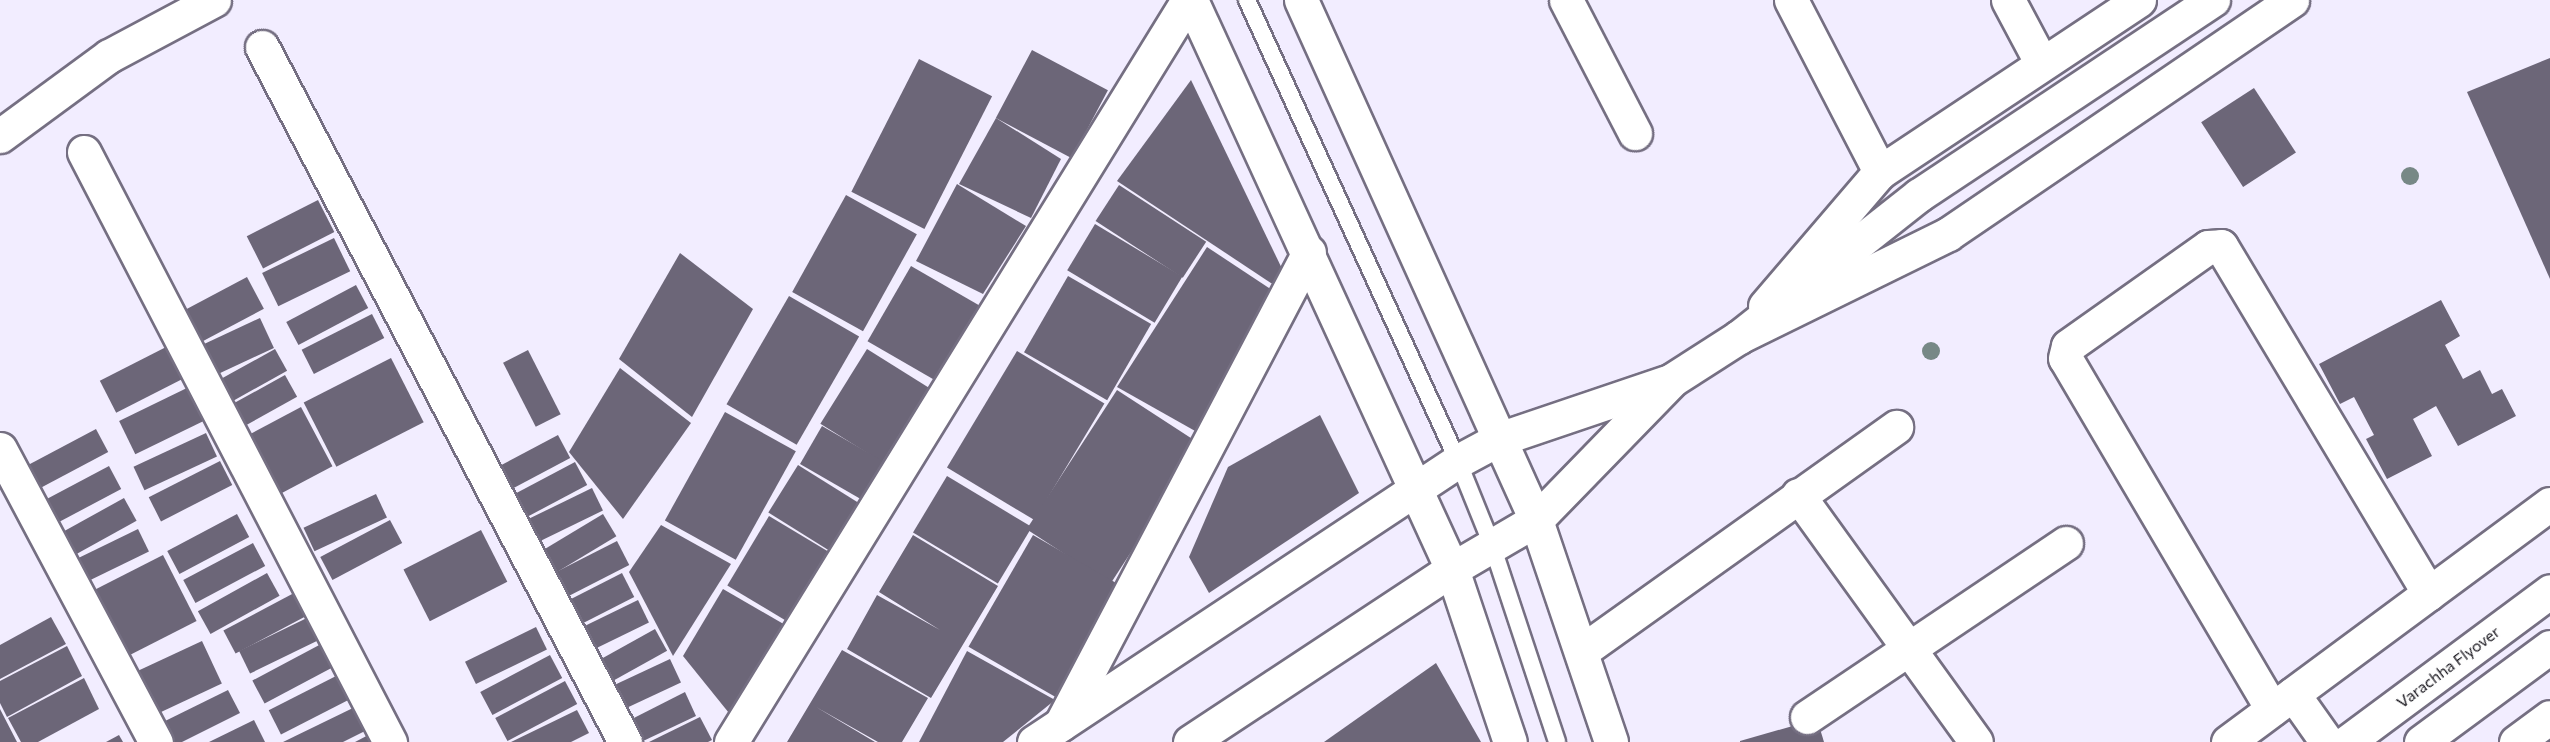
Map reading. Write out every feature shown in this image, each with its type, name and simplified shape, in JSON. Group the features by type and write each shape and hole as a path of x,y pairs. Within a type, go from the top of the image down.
{"street":[{"path":"0,136 109,56 214,0"},
{"path":"1189,0 1309,252 1452,569 1510,742"},
{"path":"731,742 1189,0"},
{"path":"1301,0 1536,520 1611,742"},
{"path":"1566,0 1635,133"},
{"path":"1791,0 1880,172"},
{"path":"2008,0 2042,64"},
{"path":"1739,338 1880,172 2139,0"},
{"path":"1739,338 1919,195 2213,0"},
{"path":"1034,742 1415,487 1458,461 1499,439 1672,380 1739,338 1948,234 2292,0"},
{"path":"262,47 625,742"},
{"path":"84,152 390,742"},
{"path":"2327,742 2282,702 2065,358 2068,346 2208,247 2221,246 2429,594"},
{"path":"1061,724 1309,252"},
{"path":"1190,742 1452,569 1536,520 1672,380"},
{"path":"1582,651 1896,427"},
{"path":"0,449 156,742"},
{"path":"1798,495 1976,742"},
{"path":"2228,742 2550,504"},
{"path":"1807,717 2066,543"},
{"name":"Varachha Flyover","path":"2347,742 2550,591"},
{"path":"2421,742 2550,647"},
{"path":"2516,742 2550,717"}],"lane":[{"path":"1247,0 1458,461 1492,544 1557,742"}],"building":[{"path":"1032,50 1108,90 1072,158 996,118"},
{"path":"2550,58 2550,279 2467,92"},
{"path":"919,59 992,96 924,229 851,192"},
{"path":"1191,80 1287,279 1280,289 1117,181"},
{"path":"2254,88 2296,153 2243,187 2201,122"},
{"path":"996,118 1061,159 1031,218 959,184"},
{"path":"957,184 1026,226 983,294 916,261"},
{"path":"1119,185 1206,242 1183,278 1096,221"},
{"path":"846,195 917,234 863,331 792,292"},
{"path":"318,200 334,232 263,268 247,236"},
{"path":"1095,224 1182,277 1155,323 1067,270"},
{"path":"334,238 350,271 278,306 262,273"},
{"path":"1207,247 1278,294 1204,436 1117,387"},
{"path":"680,253 753,309 692,417 619,359"},
{"path":"911,266 979,306 936,381 868,341"},
{"path":"1068,276 1151,324 1107,400 1024,352"},
{"path":"247,277 264,309 193,346 176,315"},
{"path":"356,285 368,308 298,345 286,322"},
{"path":"789,296 859,336 797,445 726,404"},
{"path":"2441,300 2460,336 2445,345 2463,379 2480,370 2492,394 2502,389 2516,416 2458,446 2436,406 2413,419 2432,456 2387,479 2366,439 2374,435 2354,397 2340,404 2319,364"},
{"path":"372,314 384,338 314,374 302,350"},
{"path":"260,318 274,348 204,380 190,351"},
{"path":"172,344 188,376 116,413 100,381"},
{"path":"275,349 287,371 234,400 222,379"},
{"path":"867,349 929,388 882,462 820,424"},
{"path":"528,350 561,414 536,427 503,363"},
{"path":"1017,351 1104,404 1034,520 947,468"},
{"path":"391,358 424,422 336,467 304,402"},
{"path":"620,368 691,423 623,519 569,452"},
{"path":"285,375 297,397 246,425 234,403"},
{"path":"191,386 207,419 135,454 119,421"},
{"path":"1117,390 1201,444 1110,584 1027,529"},
{"path":"301,407 332,466 279,495 247,436"},
{"path":"725,412 796,451 736,560 665,520"},
{"path":"1320,415 1359,493 1209,593 1189,557 1228,467"},
{"path":"822,426 885,462 863,501 800,464"},
{"path":"96,429 108,452 38,489 26,466"},
{"path":"206,433 217,457 144,490 133,467"},
{"path":"558,435 570,458 500,495 488,472"},
{"path":"220,461 232,485 161,521 149,497"},
{"path":"575,462 587,485 517,522 505,499"},
{"path":"798,465 862,505 832,552 768,512"},
{"path":"109,466 121,489 51,526 39,503"},
{"path":"947,476 1032,527 998,584 913,533"},
{"path":"592,488 603,510 531,546 520,523"},
{"path":"376,494 387,518 314,551 303,528"},
{"path":"124,498 137,521 68,559 55,536"},
{"path":"237,514 249,537 179,574 167,551"},
{"path":"603,514 616,536 549,577 535,555"},
{"path":"769,516 830,553 788,622 727,585"},
{"path":"390,520 402,543 332,580 320,557"},
{"path":"661,525 731,564 673,656 629,572"},
{"path":"138,529 149,551 77,587 66,564"},
{"path":"481,530 507,582 430,621 403,569"},
{"path":"913,535 998,586 931,698 847,649 877,595 940,630 879,592"},
{"path":"1033,535 1120,586 1056,697 968,647"},
{"path":"617,541 629,565 558,601 546,577"},
{"path":"253,543 265,566 195,603 183,580"},
{"path":"163,555 197,621 124,658 91,592"},
{"path":"267,573 280,596 211,634 198,611"},
{"path":"622,573 634,597 570,630 558,606"},
{"path":"723,589 787,626 733,718 683,656"},
{"path":"294,593 306,616 236,654 223,631"},
{"path":"638,600 649,622 583,654 572,632"},
{"path":"311,616 322,638 250,674 239,651"},
{"path":"51,617 66,644 0,679 0,645"},
{"path":"536,627 547,649 476,684 465,662"},
{"path":"655,629 667,651 602,687 590,665"},
{"path":"202,641 222,684 149,717 129,675"},
{"path":"323,643 335,666 265,704 252,681"},
{"path":"67,646 82,676 7,717 0,703 0,681"},
{"path":"842,650 928,698 902,742 878,742 816,707 875,742 787,742"},
{"path":"967,651 1055,700 1003,742 919,742"},
{"path":"550,655 562,678 492,715 480,692"},
{"path":"670,659 681,683 613,714 602,691"},
{"path":"1436,663 1481,742 1324,742"},
{"path":"340,674 352,698 281,734 269,710"},
{"path":"84,678 99,709 38,742 21,742 8,718"},
{"path":"565,681 577,704 507,741 495,718"},
{"path":"228,690 240,713 182,742 166,742 157,725"},
{"path":"685,692 696,716 641,742 622,724"},
{"path":"355,707 367,730 343,742 283,742"},
{"path":"0,709 17,742 0,742"},
{"path":"577,710 589,733 571,742 511,742"},
{"path":"700,717 712,740 708,742 649,742"},
{"path":"1817,719 1824,742 1740,742 1740,741"},
{"path":"254,720 265,742 209,742"},
{"path":"376,731 382,742 355,742"},
{"path":"119,735 123,742 106,742"}]}
